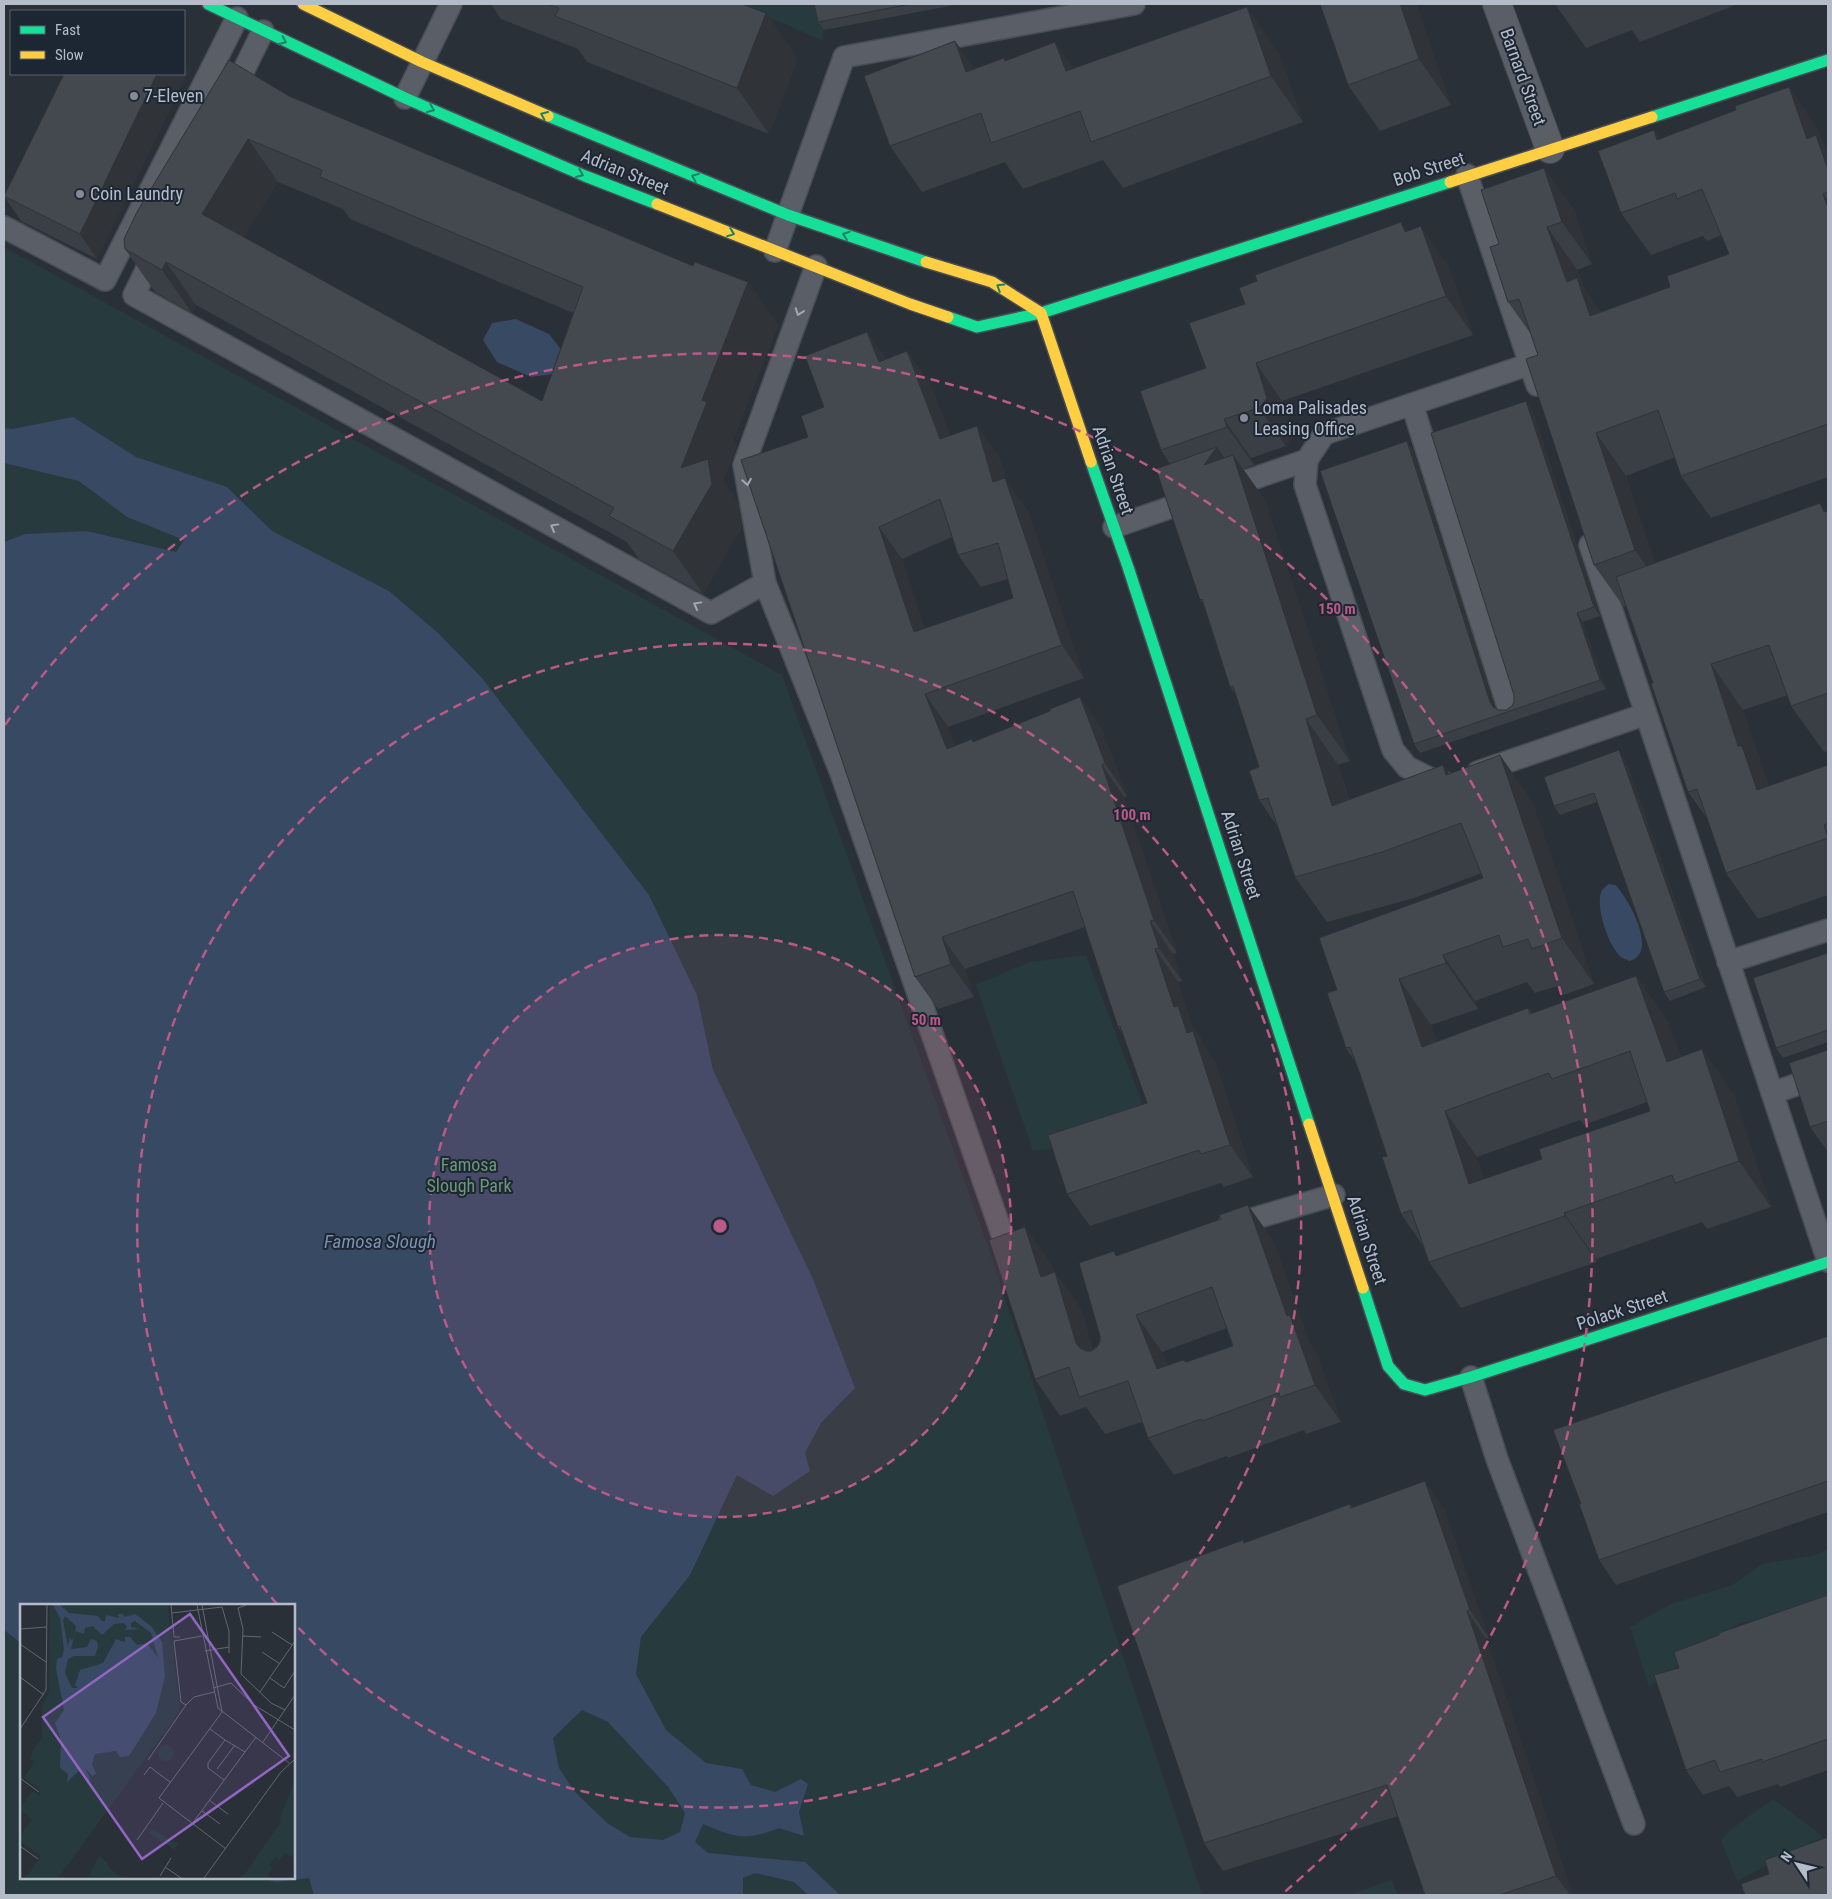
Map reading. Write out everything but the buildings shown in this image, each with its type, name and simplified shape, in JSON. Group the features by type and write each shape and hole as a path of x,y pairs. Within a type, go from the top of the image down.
{"street":[{"name":"Adrian Street","path":"208,4 405,98 585,176 910,304 977,327 1041,313"},
{"name":"Adrian Street","path":"303,4 422,62 788,215 992,282 1041,313 1114,527 1334,1194 1388,1366 1404,1384 1425,1390"},
{"name":"Barnard Street","path":"1497,4 1550,150"},
{"name":"Bob Street","path":"1041,313 1828,60"},
{"name":"Polack Street","path":"1425,1390 1471,1377 1828,1261"}],"lane":[{"path":"405,98 451,4"},
{"path":"775,250 844,57 1134,4"},
{"path":"4,227 105,280 237,18"},
{"path":"224,110 263,31"},
{"path":"1468,175 1542,402"},
{"path":"164,234 134,295 711,613 765,583"},
{"path":"816,266 744,465 765,583 841,773 1009,1254"},
{"path":"1530,364 1324,434 1307,460 1305,485 1393,750 1407,767 1441,784 1646,714"},
{"path":"1412,404 1508,706"},
{"path":"1114,527 1307,460"},
{"path":"1583,524 1828,1261"},
{"path":"1728,962 1828,930"},
{"path":"1772,1093 1828,1074"},
{"path":"1212,1232 1334,1194"},
{"path":"1471,1377 1497,1459 1634,1824"}],"green space":[{"path":"737,4 819,4 824,30 822,40"},
{"name":"Famosa Slough","path":"4,247 782,675 985,1238 1202,1895 4,1895"},
{"path":"1086,955 1146,1114 1083,1145 1033,1151 976,985 1030,962"},
{"path":"1828,1549 1828,1598 1806,1609 1739,1623 1649,1687 1630,1627 1671,1604 1732,1585 1762,1564 1816,1555"},
{"path":"1773,1799 1822,1837 1737,1881 1721,1840 1731,1829"},
{"path":"1392,1880 1398,1895 1349,1895"}],"water":[{"path":"516,319 549,334 567,357 560,373 531,377 497,362 483,340 492,323"},
{"name":"Famosa Slough","path":"73,417 136,457 227,487 272,531 389,591 438,633 482,678 649,895 697,995 713,1070 813,1279 855,1388 821,1423 805,1453 810,1471 773,1496 737,1475 690,1575 641,1637 636,1674 666,1730 706,1763 742,1769 751,1785 775,1792 801,1779 808,1784 799,1812 804,1836 779,1828 758,1835 740,1836 732,1835 703,1824 695,1842 708,1853 805,1862 840,1895 808,1895 794,1882 755,1873 743,1878 743,1895 314,1895 309,1878 276,1882 266,1879 295,1879 295,1604 20,1604 20,1642 4,1630 4,542 25,534 87,531 176,552 184,540 127,517 79,481 4,463 4,428 12,429","holes":["582,1710 608,1722 669,1788 685,1813 680,1832 663,1840 630,1837 607,1823 574,1791 559,1768 553,1738"]},
{"path":"1608,884 1615,885 1620,891 1637,920 1642,942 1641,951 1635,959 1629,961 1616,952 1601,915 1600,897 1602,890"}],"traffic: fast":[{"path":"208,4 405,98 585,176 657,204"},
{"path":"1652,117 1828,60"},
{"path":"548,116 788,215 926,262"},
{"path":"948,317 977,327 1041,313 1450,182"},
{"path":"1091,462 1128,567 1309,1124"},
{"path":"1363,1288 1388,1366 1404,1384 1425,1390 1471,1377 1828,1262"}],"traffic: slow":[{"path":"303,4 422,62 548,116"},
{"path":"1450,182 1652,117"},
{"path":"657,204 910,304 948,317"},
{"path":"926,262 992,282 1041,313 1091,462"},
{"path":"1309,1124 1363,1288"}],"place":[{"name":"7-Eleven","path":"134,96"},
{"name":"Coin Laundry","path":"80,194"},
{"name":"Loma Palisades Leasing Office","path":"1244,418"}],"park label":[{"name":"Famosa Slough Park","path":"469,1175"}]}
